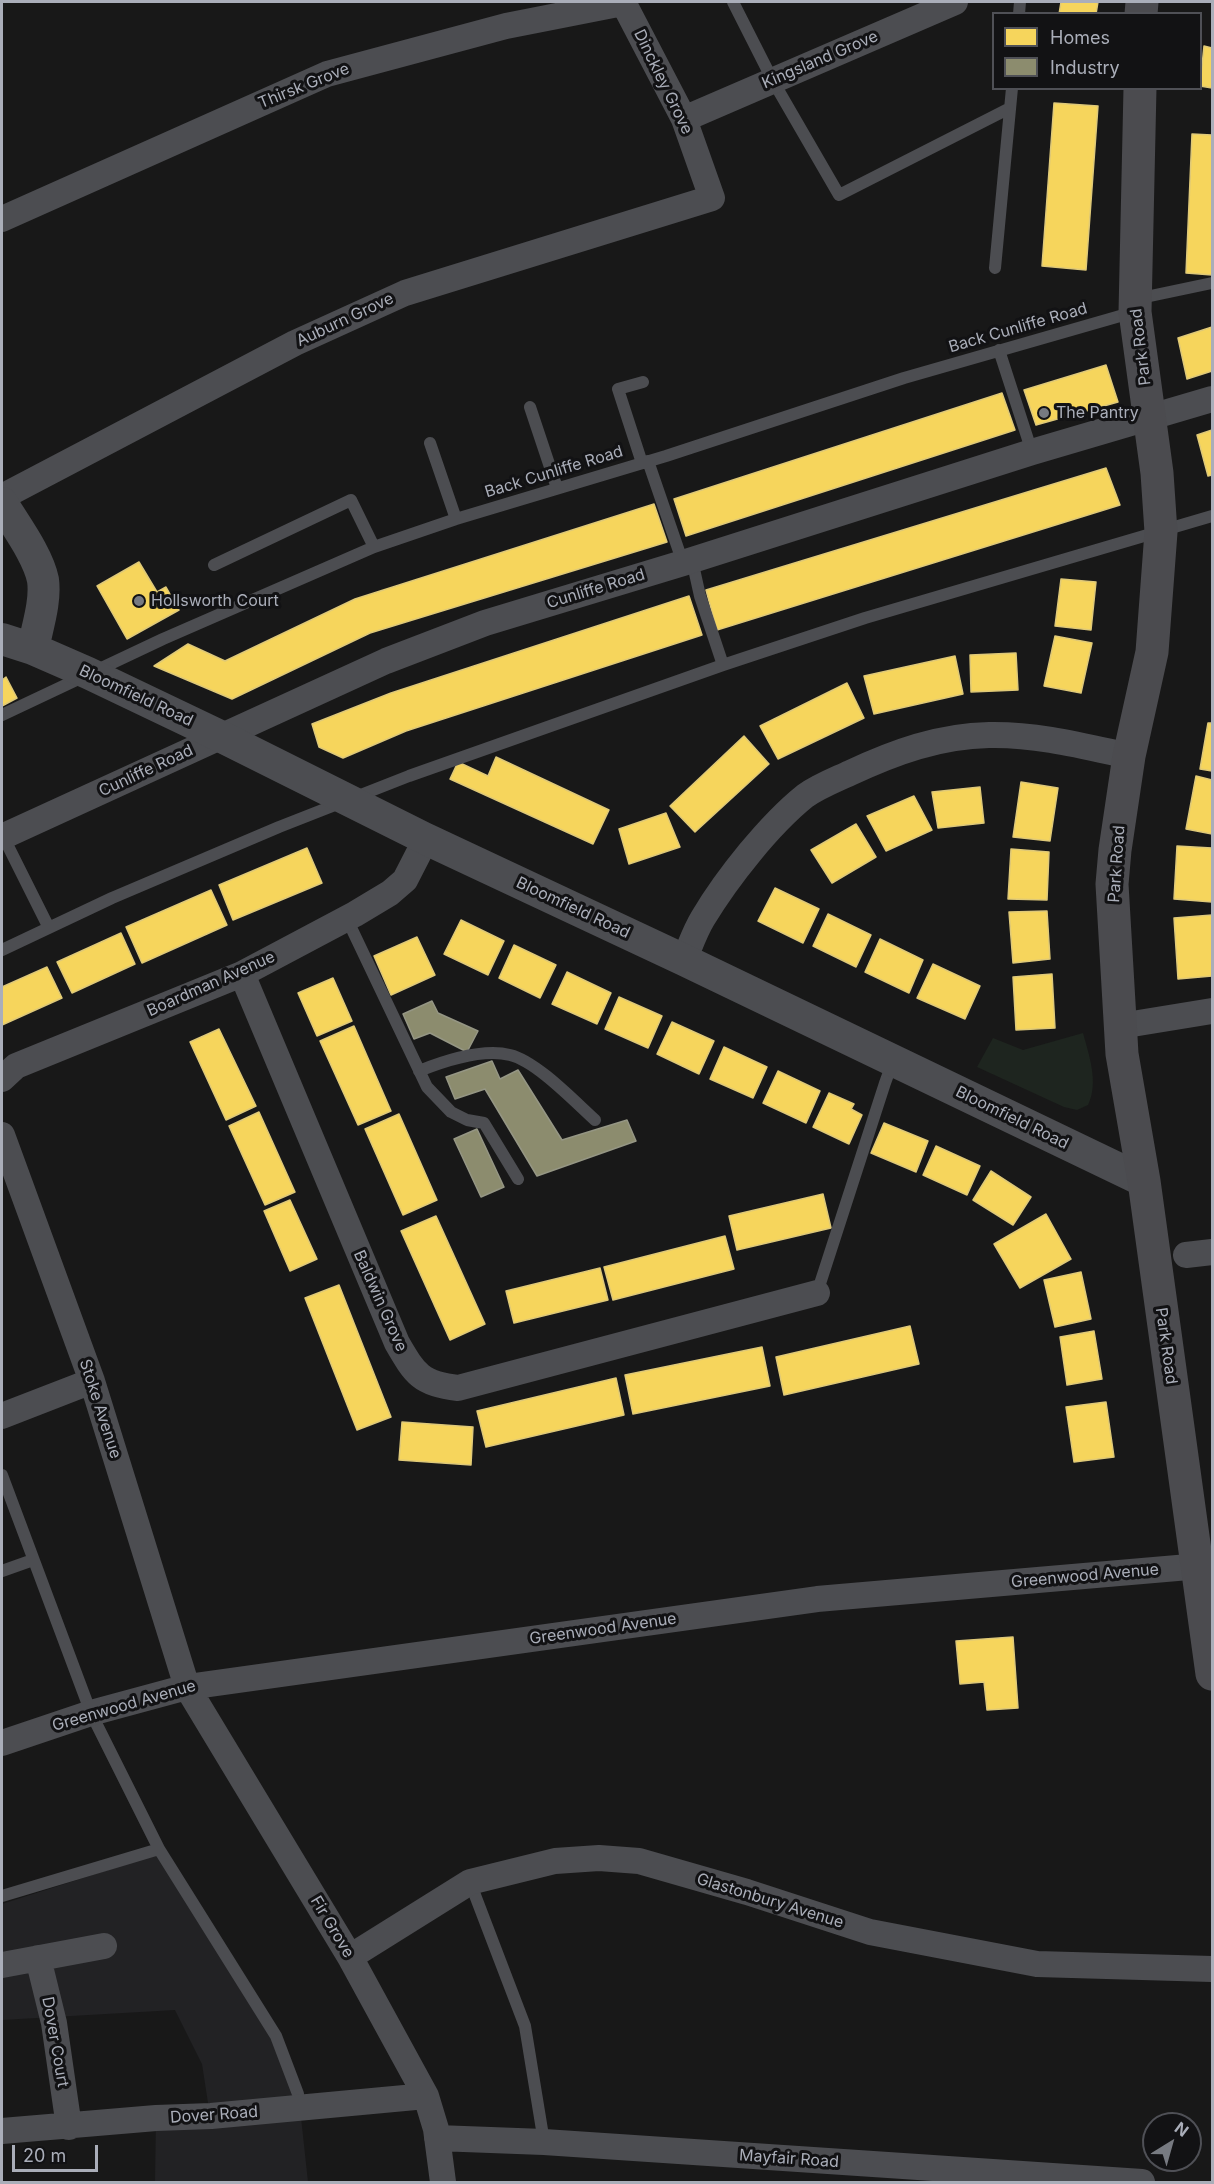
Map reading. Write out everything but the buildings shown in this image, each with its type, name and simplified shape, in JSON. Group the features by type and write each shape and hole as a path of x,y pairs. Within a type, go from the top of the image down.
{"main road":[{"name":"Park Road","path":"1140,90 1135,305 1157,473 1161,532 1152,652 1129,756 1112,884 1122,1054 1204,1566 1212,1674"}],"street":[{"name":"Dinckley Grove","path":"623,2 684,119 712,198"},
{"name":"Thirsk Grove","path":"2,219 327,74 506,26 623,2"},
{"name":"Kingsland Grove","path":"684,119 956,2"},
{"name":"Auburn Grove","path":"2,497 294,343 405,293 712,198"},
{"name":"Cunliffe Road","path":"2,836 386,661 485,623 687,562 1032,452 1212,399"},
{"path":"2,503 38,564 43,582 41,609 33,649"},
{"name":"Bloomfield Road","path":"2,639 33,649 88,673 426,839 1144,1181"},
{"path":"684,960 702,920 757,846 805,796 819,787 910,747 934,740 991,734 1044,738 1129,756"},
{"name":"Boardman Avenue","path":"2,1079 16,1066 242,974 347,919 390,893 405,880 426,839"},
{"name":"Baldwin Grove","path":"242,974 397,1343 408,1362 423,1380 441,1386 458,1388 818,1293"},
{"path":"1120,1026 1212,1011"},
{"name":"Stoke Avenue","path":"2,1135 92,1381 187,1687"},
{"path":"1186,1255 1212,1252"},
{"path":"2,1416 92,1381"},
{"name":"Greenwood Avenue","path":"2,1743 91,1713 187,1687 817,1599 1204,1566"},
{"name":"Fir Grove","path":"187,1687 351,1957 426,2096 437,2138 442,2182"},
{"name":"Glastonbury Avenue","path":"351,1957 470,1882 555,1861 599,1858 639,1861 747,1892 870,1932 1014,1960 1037,1964 1212,1969"},
{"path":"2,1965 104,1946"},
{"name":"Dover Court","path":"38,1958 54,2023 69,2127"},
{"name":"Dover Road","path":"2,2131 426,2096"},
{"name":"Mayfair Road","path":"437,2138 544,2142 1142,2182"}],"lane":[{"path":"733,2 773,81 839,195 1010,108"},
{"path":"995,268 1012,90"},
{"name":"Back Cunliffe Road","path":"2,715 88,673 375,548 456,519 645,462 1135,305 1212,283"},
{"path":"999,350 1032,452"},
{"path":"643,382 618,389 700,596 723,665"},
{"path":"530,407 557,488"},
{"path":"430,443 456,519"},
{"path":"214,565 351,500 375,548"},
{"path":"2,950 112,898 268,831 409,776 723,665 866,618 1212,516"},
{"path":"2,836 49,928"},
{"path":"347,919 427,1087 451,1112 467,1120 484,1123 518,1179"},
{"path":"419,1071 450,1060 490,1053 509,1054 525,1061 553,1082 595,1120"},
{"path":"818,1293 894,1060"},
{"path":"2,1474 91,1713 159,1849 276,2036 298,2094 300,2108"},
{"path":"2,1571 33,1560"},
{"path":"2,1896 159,1849"},
{"path":"470,1882 525,2026 544,2142"}],"shaded area":[{"path":"1083,1033 1092,1069 1093,1088 1088,1105 1077,1110 1064,1107 977,1067 993,1038 1023,1050"},
{"path":"161,1853 276,2036 300,2108 308,2182 155,2182 156,2118 210,2116 202,2064 175,2010 2,2020 2,1904"}],"place":[{"name":"The Pantry","path":"1044,413"},
{"name":"Hollsworth Court","path":"139,601"}]}
